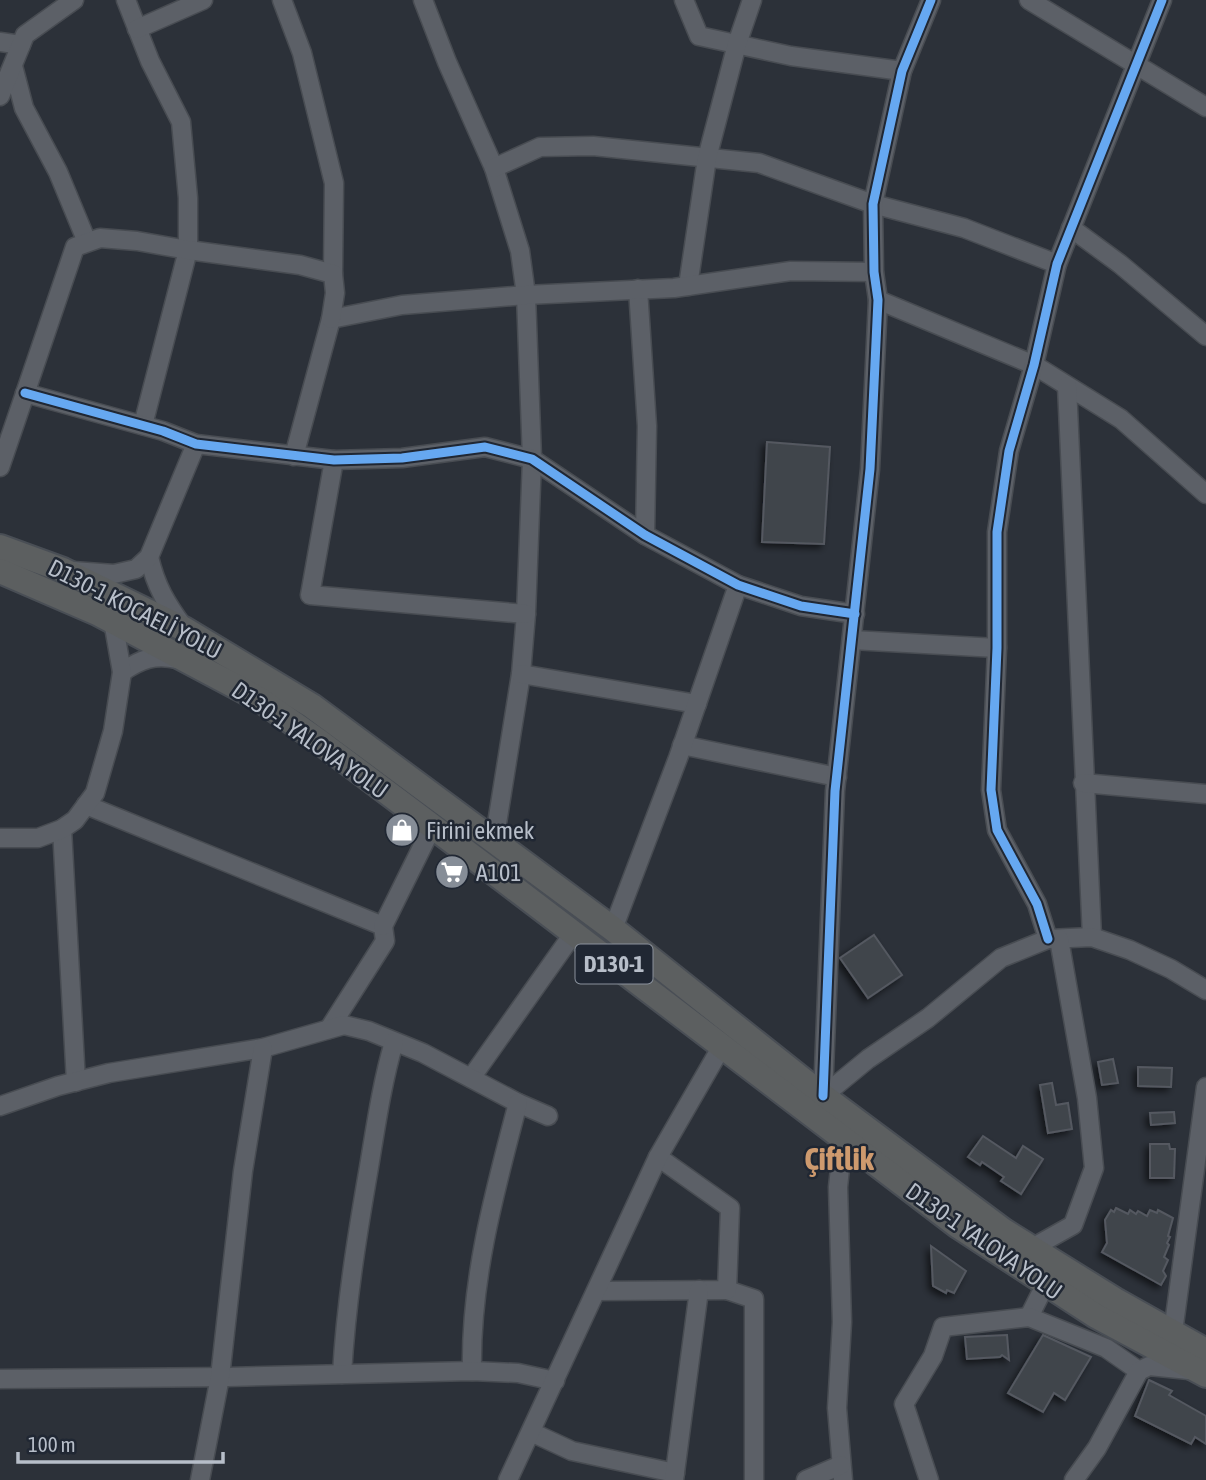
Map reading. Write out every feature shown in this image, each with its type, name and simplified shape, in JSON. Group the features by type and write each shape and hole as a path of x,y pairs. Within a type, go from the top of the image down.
{"highway":[{"name":"D130-1 KOCAELİ YOLU","path":"7,561 63,570 184,629 312,706 613,929 823,1096 1004,1231 1115,1300 1173,1332 1204,1366"},
{"name":"D130-1 YALOVA YOLU","path":"7,561 269,706 958,1226 1096,1316 1204,1366"}],"street":[{"path":"0,96 25,35 74,0"},
{"path":"126,0 150,61 181,122 188,198 188,250 143,425"},
{"path":"137,29 203,0"},
{"path":"282,0 302,53 334,183 332,274 335,293 331,319 294,456"},
{"path":"423,0 494,168 520,251 526,295 532,458 526,614 521,674 494,842"},
{"path":"684,0 699,36 790,56 902,71"},
{"path":"688,286 707,158 737,44 752,0"},
{"path":"823,1096 837,777 870,469 878,300 874,272 873,204 902,71 931,0"},
{"path":"1029,0 1206,107"},
{"path":"1063,1250 1094,1168 1087,1098 1054,939 997,830 991,790 998,648 997,532 1009,451 1034,365 1058,264 1162,0"},
{"path":"0,42 21,46"},
{"path":"13,66 24,108 58,172 88,242"},
{"path":"494,168 540,147 593,146 758,163 873,204 964,228 1058,264"},
{"path":"1071,228 1120,264 1206,336"},
{"path":"0,467 5,437 24,393 75,247 100,238 137,241 300,265 332,274"},
{"path":"331,319 402,305 688,286 791,271 874,272"},
{"path":"638,289 647,426 645,535"},
{"path":"878,300 1034,365 1121,419 1206,494"},
{"path":"1067,386 1092,937"},
{"path":"24,393 143,425 196,444 334,460 402,458 485,447 532,458 645,535 738,584 801,606 855,614"},
{"path":"63,570 114,574 136,569 149,557 196,444"},
{"path":"334,460 310,595 526,614"},
{"path":"149,557 161,596 184,629"},
{"path":"613,929 697,704 738,584"},
{"path":"0,838 38,838 62,829 75,820 95,793 109,743 122,672 113,621"},
{"path":"852,640 998,648"},
{"path":"122,672 137,661 153,657 194,663"},
{"path":"521,674 697,704"},
{"path":"682,745 837,777"},
{"path":"1083,783 1206,794"},
{"path":"86,805 383,926"},
{"path":"329,1029 385,941 383,926 432,827"},
{"path":"62,829 76,1082"},
{"path":"471,1078 573,934"},
{"path":"823,1096 869,1059 928,1018 1001,958 1054,939 1092,937 1130,950 1206,990"},
{"path":"0,1106 108,1073 263,1048 344,1025 369,1031 423,1053 517,1103 548,1116"},
{"path":"342,1374 345,1319 362,1207 386,1069 394,1042"},
{"path":"508,1480 658,1157 722,1046"},
{"path":"200,1480 220,1377 243,1171 263,1048"},
{"path":"1173,1332 1206,1087"},
{"path":"472,1371 471,1332 480,1268 495,1191 517,1103"},
{"path":"806,1480 842,1472 837,1408 842,1322 838,1187 843,1140"},
{"path":"658,1157 730,1208 727,1290"},
{"path":"1032,1248 1073,1226"},
{"path":"531,1432 572,1451 674,1476 699,1290"},
{"path":"597,1291 727,1290 754,1299 754,1480"},
{"path":"1029,1317 1040,1295"},
{"path":"929,1480 904,1404 933,1356 943,1326 1029,1317 1106,1348 1139,1371"},
{"path":"1074,1480 1097,1448 1139,1371 1149,1366 1204,1366"},
{"path":"0,1379 472,1371 518,1373 555,1381"}],"building":[{"path":"767,442 830,447 824,544 762,542"},
{"path":"874,935 902,975 868,998 840,958"},
{"path":"1113,1059 1118,1083 1102,1085 1098,1062"},
{"path":"1138,1067 1172,1068 1171,1087 1138,1086"},
{"path":"1052,1083 1056,1105 1068,1103 1072,1129 1048,1133 1040,1085"},
{"path":"1174,1112 1175,1123 1151,1125 1150,1113"},
{"path":"983,1136 1016,1158 1023,1146 1043,1159 1021,1194 1001,1181 1004,1177 982,1162 980,1165 968,1157"},
{"path":"1150,1144 1169,1144 1170,1149 1175,1149 1174,1178 1150,1178"},
{"path":"1116,1208 1128,1214 1130,1210 1147,1216 1150,1210 1157,1213 1158,1210 1173,1218 1168,1236 1169,1245 1164,1257 1168,1260 1163,1271 1166,1276 1161,1285 1102,1252 1107,1243 1105,1220 1111,1210 1114,1212"},
{"path":"931,1246 966,1271 954,1293 947,1290 946,1293 933,1286"},
{"path":"1007,1335 1009,1360 1002,1355 967,1359 965,1337"},
{"path":"1043,1335 1091,1357 1065,1400 1054,1393 1043,1412 1008,1393"},
{"path":"1149,1380 1172,1391 1169,1395 1206,1416 1206,1444 1195,1437 1191,1444 1135,1416"}],"cycle path":[{"path":"823,1096 835,791 870,469 878,300 874,272 873,204 902,71 931,0"},
{"path":"1048,939 1037,904 997,830 991,790 997,648 997,532 1009,451 1034,365 1057,264 1162,0"},
{"path":"25,393 163,431 196,444 334,460 402,458 485,447 532,459 645,535 738,585 801,606 855,614"}],"place":[{"name":"Firini ekmek","path":"402,830"},
{"name":"A101","path":"452,872"}],"district":[{"name":"Çiftlik","path":"839,1158"}]}
